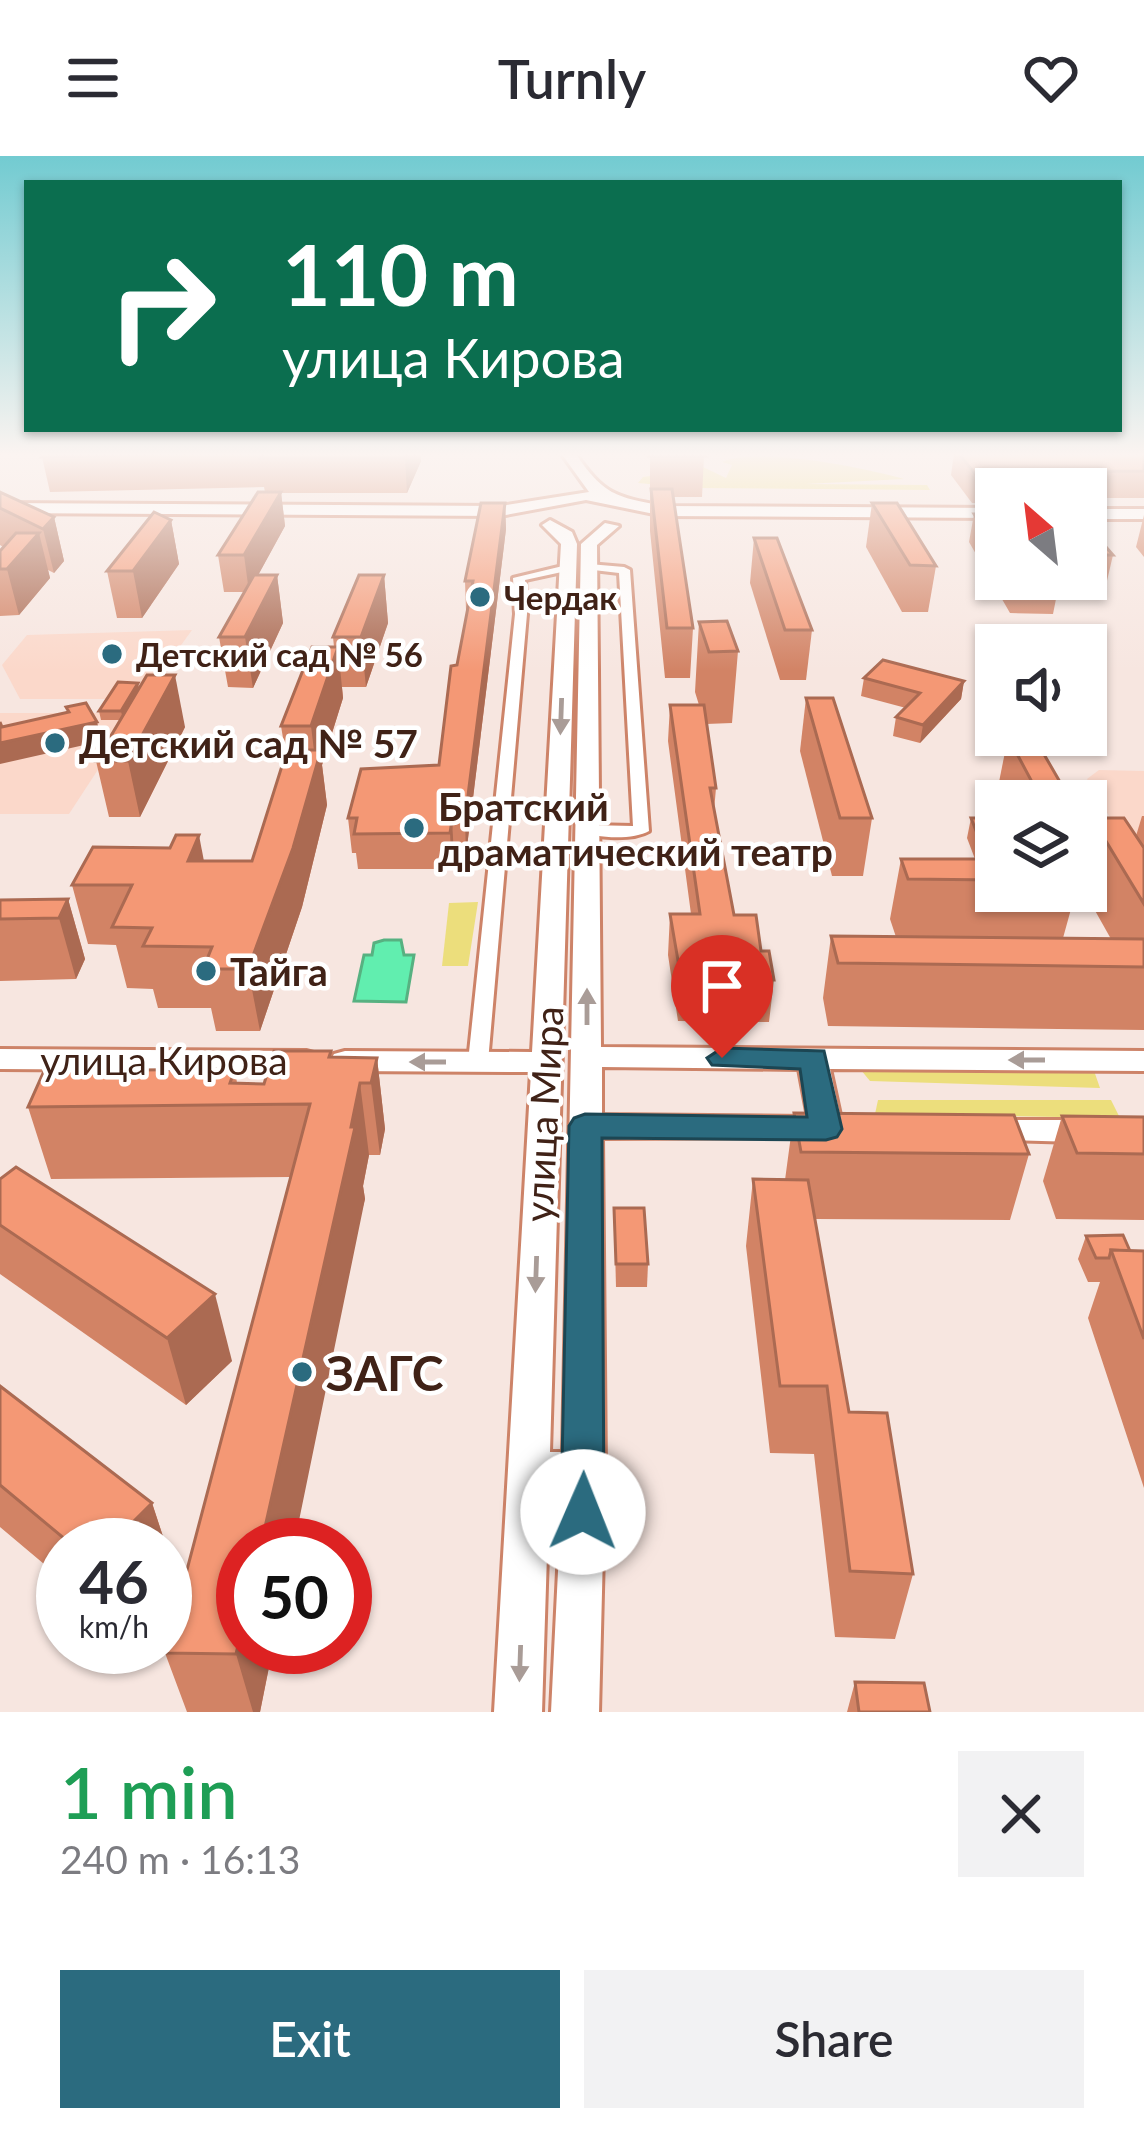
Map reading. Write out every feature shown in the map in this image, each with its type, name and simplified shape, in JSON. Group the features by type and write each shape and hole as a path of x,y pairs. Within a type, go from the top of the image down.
{"main road":[{"name":"улица Мира","path":"557,526 569,539 578,567 588,830 584,1472 575,1712"},
{"name":"улица Мира","path":"518,1712 544,1063 578,567 591,538 603,526"},
{"path":"552,951 587,951"},
{"path":"586,1057 1144,1061"},
{"path":"813,1058 826,1129"},
{"name":"улица Кирова","path":"0,1059 544,1063"},
{"path":"585,1126 869,1129"},
{"path":"956,1130 1144,1132"},
{"path":"529,1471 584,1472"}],"street":[{"path":"478,1062 521,614 519,578 578,567 624,570 641,831 588,830"}],"shaded area":[{"path":"192,630 142,699 20,699 2,665 27,635"},
{"path":"0,713 135,713 69,814 0,814"},
{"path":"1099,770 1144,771 1144,875 1107,813 1107,780 1087,779"},
{"path":"478,902 468,966 442,966 449,903"},
{"path":"401,940 404,955 414,955 406,1002 354,1001 364,955 372,955 374,943"},
{"path":"856,1064 1092,1065 1100,1088 870,1081"},
{"path":"878,1100 1111,1100 1120,1118 875,1114"}],"building":[{"path":"143,526 167,526 133,571 107,571"},
{"path":"237,526 261,526 244,555 218,555"},
{"path":"476,526 502,526 465,819 452,820 450,833 354,834 357,818 348,818 361,769 439,765 451,666 457,665 473,581 465,581"},
{"path":"655,526 678,526 693,628 667,628"},
{"path":"886,526 911,526 936,566 910,565"},
{"path":"16,533 39,533 7,569 0,569 0,551"},
{"path":"754,538 777,538 812,630 785,630"},
{"path":"254,575 277,575 245,637 219,637"},
{"path":"359,575 384,575 361,637 333,637"},
{"path":"727,621 738,651 709,652 699,622"},
{"path":"312,647 338,647 311,726 281,726"},
{"path":"883,660 964,681 923,725 896,717 920,693 864,678"},
{"path":"147,675 175,675 128,761 96,761"},
{"path":"118,682 138,683 121,711 99,711"},
{"path":"806,698 833,698 872,818 840,818"},
{"path":"86,703 97,722 0,743 0,722 2,727 69,712 66,707"},
{"path":"670,705 704,705 716,788 710,788 734,915 756,915 761,951 769,951 774,980 681,978 670,914 700,914"},
{"path":"287,750 321,750 293,848 248,969 203,969 212,947 143,946 152,928 112,927 132,885 72,885 93,847 170,848 176,835 199,835 188,861 252,861"},
{"path":"1018,756 1045,756 1059,780 1031,780"},
{"path":"1107,818 1124,818 1144,848 1144,904 1107,843"},
{"path":"901,859 975,859 975,880 908,879"},
{"path":"68,899 59,918 0,919 0,900"},
{"path":"831,936 1144,939 1144,967 838,963"},
{"path":"274,1051 331,1051 329,1057 377,1058 371,1083 360,1083 351,1127 355,1127 267,1518 216,1518 216,1654 192,1653 192,1551 310,1104 28,1107 44,1071 235,1069 230,1083 264,1084"},
{"path":"794,1113 1014,1115 1029,1154 801,1152"},
{"path":"1062,1116 1144,1117 1144,1154 1077,1153"},
{"path":"16,1167 215,1294 167,1338 0,1225 0,1179"},
{"path":"753,1179 808,1180 849,1412 887,1413 913,1574 850,1571 827,1386 780,1386"},
{"path":"614,1208 644,1208 648,1264 616,1264"},
{"path":"1123,1235 1130,1251 1111,1250 1109,1258 1096,1258 1086,1236"},
{"path":"1111,1250 1144,1251 1144,1339"},
{"path":"0,1386 152,1503 137,1518 40,1518 0,1485"},
{"path":"855,1682 924,1683 930,1712 859,1712"}],"place":[{"name":"Чердак","path":"480,597"},
{"name":"Детский сад № 56","path":"112,654"},
{"name":"Детский сад № 57","path":"55,743"},
{"name":"Братский драматический театр","path":"414,828"},
{"name":"Тайга","path":"206,971"},
{"name":"ЗАГС","path":"302,1372"}],"route":[{"path":"583,1512 585,1126 826,1129 813,1058 722,1058"}]}
